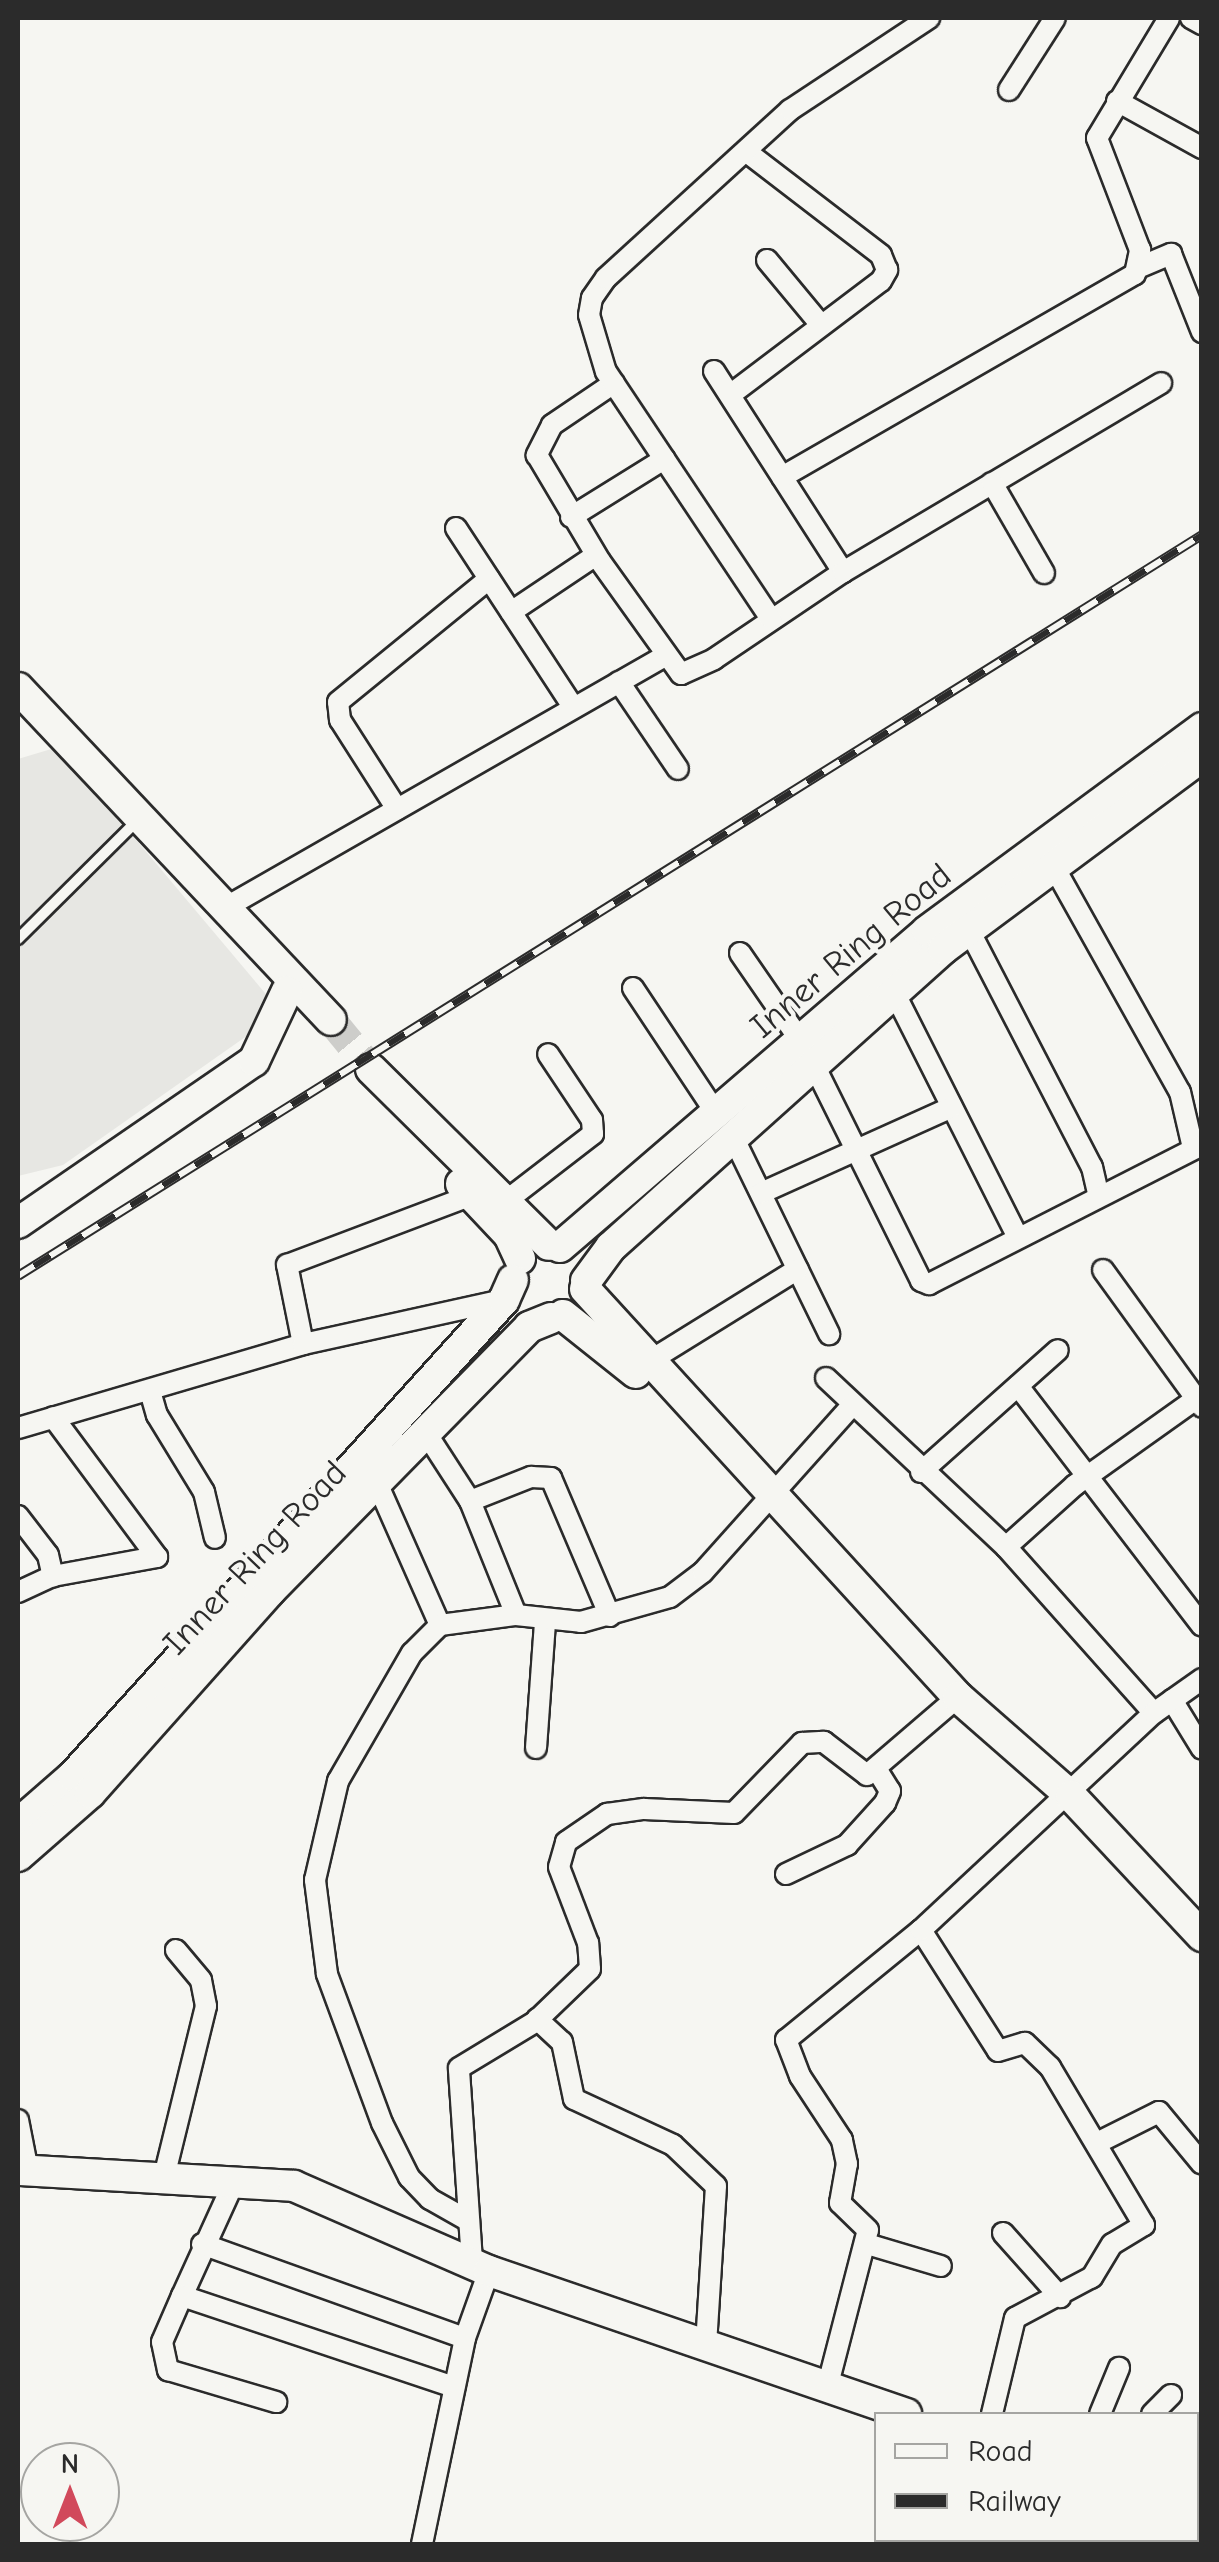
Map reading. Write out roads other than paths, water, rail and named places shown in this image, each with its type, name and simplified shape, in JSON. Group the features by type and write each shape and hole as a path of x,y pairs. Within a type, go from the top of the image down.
{"street":[{"path":"771,619 614,383 589,315 592,298 606,278 790,110 929,18"},
{"path":"1009,90 1055,18"},
{"path":"1140,266 1140,250 1097,138 1169,18"},
{"path":"1191,18 1202,24"},
{"path":"1117,101 1202,148"},
{"path":"730,395 881,282 887,266 747,152"},
{"path":"782,477 1140,266 1171,254 1202,332"},
{"path":"767,260 821,325"},
{"path":"714,370 843,572"},
{"path":"614,383 540,439 540,464 596,555 681,674 690,674 843,572 1161,383"},
{"path":"571,517 664,458"},
{"path":"992,483 1044,573"},
{"path":"456,528 573,707"},
{"path":"511,612 596,555"},
{"path":"397,810 340,720 338,702 489,579"},
{"path":"223,909 666,656"},
{"path":"619,682 678,769"},
{"path":"18,688 143,818 331,1031 287,991 143,818"},
{"name":"Inner Ring Road","path":"585,1285 611,1247 735,1141 807,1053 927,931 1202,728"},
{"name":"Inner Ring Road","path":"554,1246 716,1113 894,992 969,930 1202,758"},
{"path":"740,953 807,1053 860,1150 921,1282 938,1284 1098,1193 1197,1146 1180,1092 1054,867"},
{"path":"969,930 1092,1167 1098,1193"},
{"path":"633,988 716,1113"},
{"path":"18,1223 254,1061 287,991"},
{"path":"894,992 1018,1238"},
{"path":"506,1201 592,1134 592,1120 548,1054"},
{"path":"763,1490 590,1332 557,1317 528,1311 512,1280 509,1235 367,1076 554,1246 578,1259 585,1285 763,1490 958,1697 1071,1796 1202,1936"},
{"path":"761,1194 952,1107"},
{"path":"735,1141 829,1334"},
{"path":"303,1344 287,1265 472,1195"},
{"path":"18,1428 512,1280 554,1246"},
{"path":"648,1362 798,1269"},
{"path":"1006,1547 1090,1474 1197,1404 1103,1270"},
{"name":"Inner Ring Road","path":"18,1824 73,1776 512,1280"},
{"path":"557,1317 585,1285"},
{"name":"Inner Ring Road","path":"18,1856 90,1793 376,1483 529,1327 557,1317"},
{"path":"921,1472 1058,1350"},
{"path":"826,1378 921,1472 1006,1547 1202,1749"},
{"path":"1018,1386 1090,1474 1202,1626"},
{"path":"150,1391 156,1415 204,1492 215,1538"},
{"path":"469,2221 430,2200 409,2177 382,2124 327,1974 315,1880 338,1781 412,1653 440,1625 516,1615 545,1622 610,1616 670,1596 703,1572 763,1490 853,1404"},
{"path":"18,1592 53,1576 156,1557 53,1417"},
{"path":"426,1432 470,1501 516,1615"},
{"path":"470,1501 531,1476 551,1478 610,1616"},
{"path":"376,1483 440,1625"},
{"path":"18,1516 48,1556 53,1576"},
{"path":"536,1748 545,1622"},
{"path":"827,2388 867,2244 864,2223 840,2203 847,2164 842,2140 800,2076 786,2040 922,1930 1071,1796 1163,1706 1202,1679"},
{"path":"422,2544 480,2266 469,2221 459,2068 537,2019 590,1969 588,1943 559,1867 566,1842 580,1828 607,1814 644,1809 734,1813 802,1743 824,1742 867,1776 958,1697"},
{"path":"786,1874 847,1844 886,1803 890,1791 877,1770"},
{"path":"922,1930 998,2052 1025,2043 1050,2068 1099,2142 1144,2225 1112,2244 1092,2278 1009,2327 992,2412"},
{"path":"164,2177 206,2006 201,1980 176,1950"},
{"path":"537,2019 562,2042 574,2099 672,2145 716,2186 706,2346"},
{"path":"1099,2142 1159,2112 1201,2163"},
{"path":"18,2120 23,2170 294,2186 480,2266 900,2412"},
{"path":"234,2182 202,2244 162,2342 168,2370 276,2402"},
{"path":"1003,2233 1060,2297"},
{"path":"202,2244 465,2338"},
{"path":"867,2244 941,2266"},
{"path":"182,2296 454,2387"},
{"path":"1101,2412 1119,2368"},
{"path":"1154,2412 1171,2395"}],"lane":[{"path":"18,939 143,818"}],"tunnel":[{"path":"331,1020 371,1069"}],"railway":[{"path":"18,1276 1202,535"}]}
